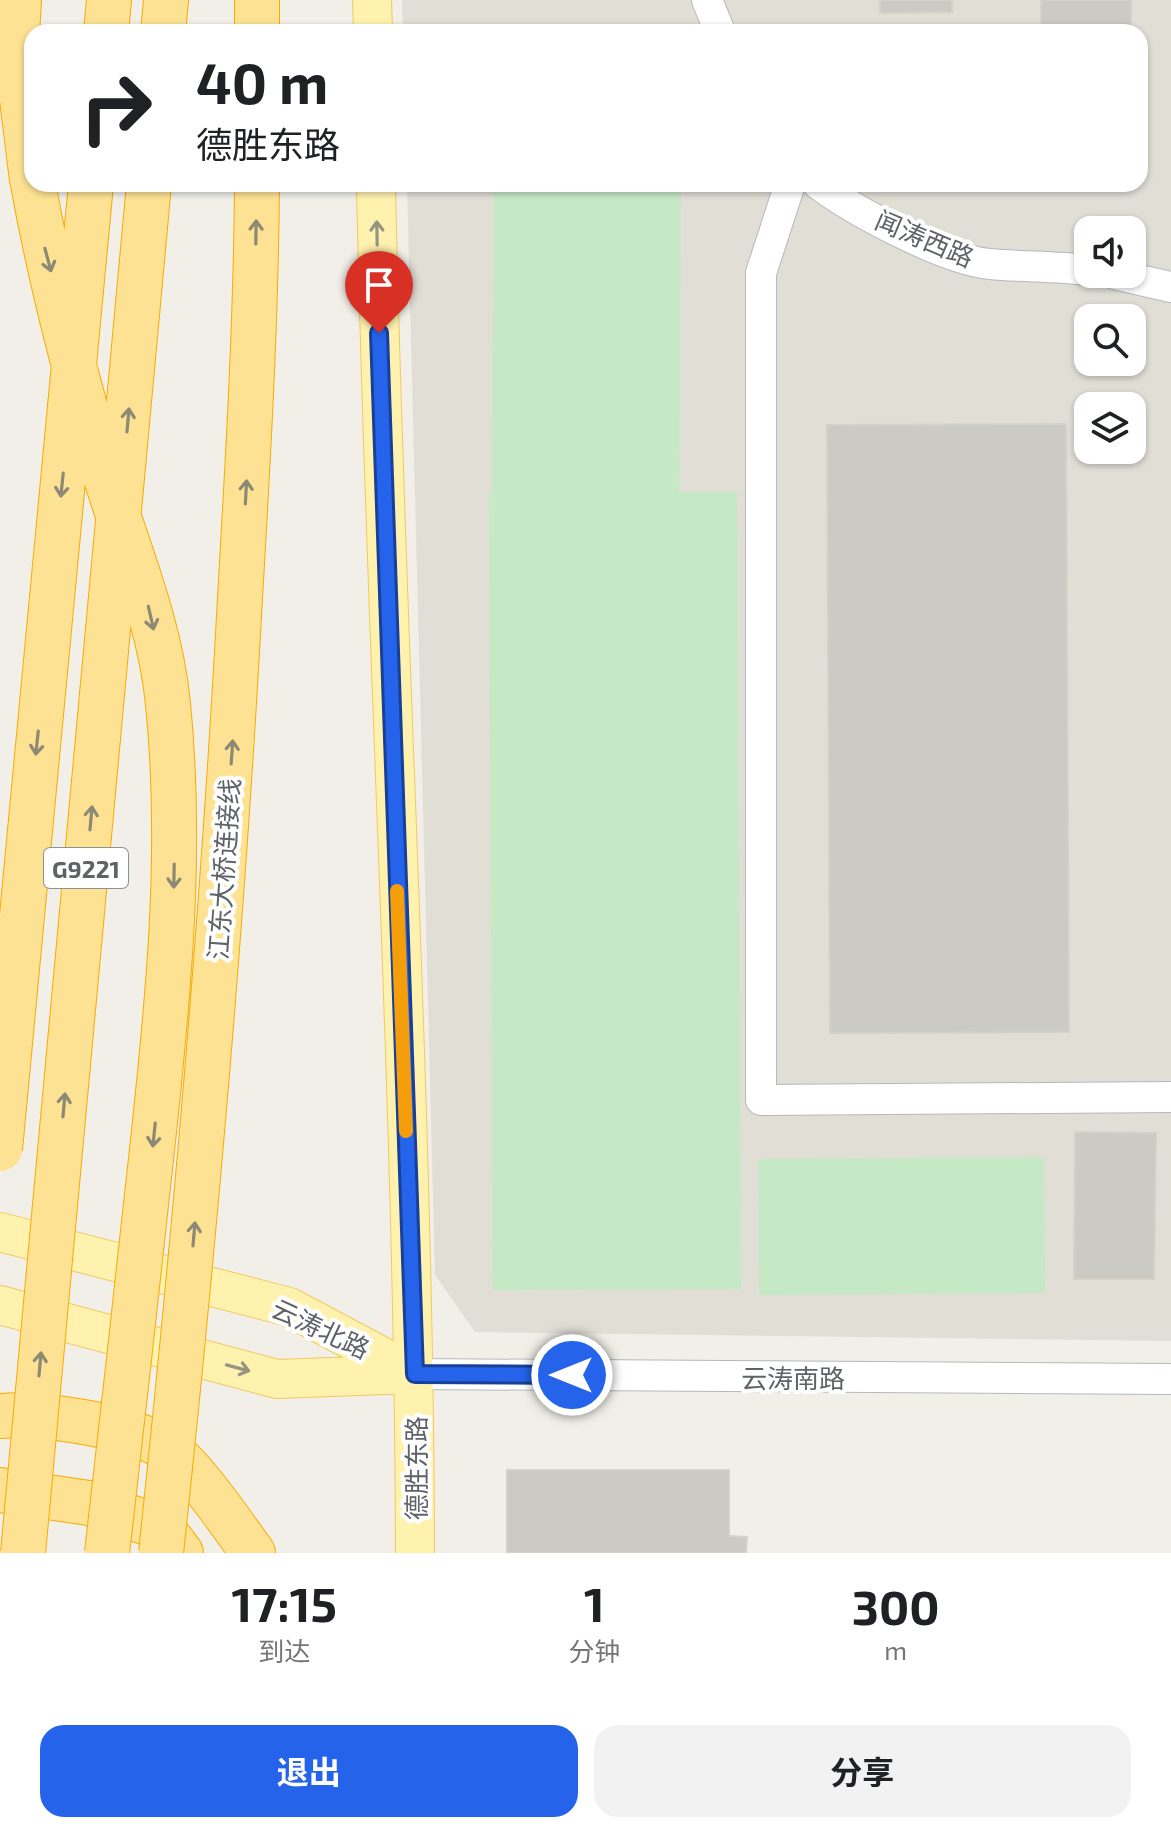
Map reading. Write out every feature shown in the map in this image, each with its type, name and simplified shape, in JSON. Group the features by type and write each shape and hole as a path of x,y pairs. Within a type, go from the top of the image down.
{"highway":[{"name":"江东大桥连接线","path":"19,0 16,51 24,116"},
{"path":"107,24 109,0"},
{"path":"164,24 166,0"},
{"path":"257,0 257,24"},
{"name":"江东大桥连接线","path":"34,192 44,245 101,462 151,612 168,701 175,804 174,902 158,1098 107,1553"},
{"name":"G9221","path":"0,1149 90,192"},
{"name":"G9221","path":"23,1553 148,192"},
{"name":"江东大桥连接线","path":"161,1553 188,1297 232,746 253,369 257,192"},
{"path":"0,1416 105,1426 167,1449 219,1506 253,1553"},
{"path":"0,1490 89,1503 162,1528 181,1553"}],"main road":[{"path":"372,0 373,24"},
{"name":"德胜东路","path":"376,192 381,423 415,1374 415,1553"},
{"name":"云涛北路","path":"0,1232 289,1307 415,1374"},
{"name":"云涛北路","path":"0,1305 277,1379 415,1374"}],"street":[{"path":"707,0 717,24"},
{"path":"787,192 761,273 761,1100 1171,1097"},
{"name":"闻涛西路","path":"833,192 926,243 987,264 1036,264 1074,268"},
{"path":"1146,277 1171,280"},
{"name":"云涛南路","path":"415,1374 1171,1379"}],"shaded area":[{"path":"402,0 1171,0 1171,1341 475,1332 435,1275 407,192 1148,192 1148,24 403,24"}],"green space":[{"path":"494,192 681,192 679,492 737,492 741,1289 493,1290 489,493 492,493"},
{"path":"1044,1157 1045,1293 759,1295 758,1159"}],"building":[{"path":"880,0 952,0 952,12 880,13"},
{"path":"1041,0 1131,0 1131,24 1041,24"},
{"path":"1066,424 1069,1032 830,1033 827,425"},
{"path":"1075,1132 1156,1133 1154,1279 1074,1279"},
{"path":"507,1470 729,1470 729,1536 747,1537 746,1553 507,1553"}],"slow traffic":[{"path":"397,891 406,1131"}],"route":[{"path":"379,333 415,1374 572,1375"}]}
